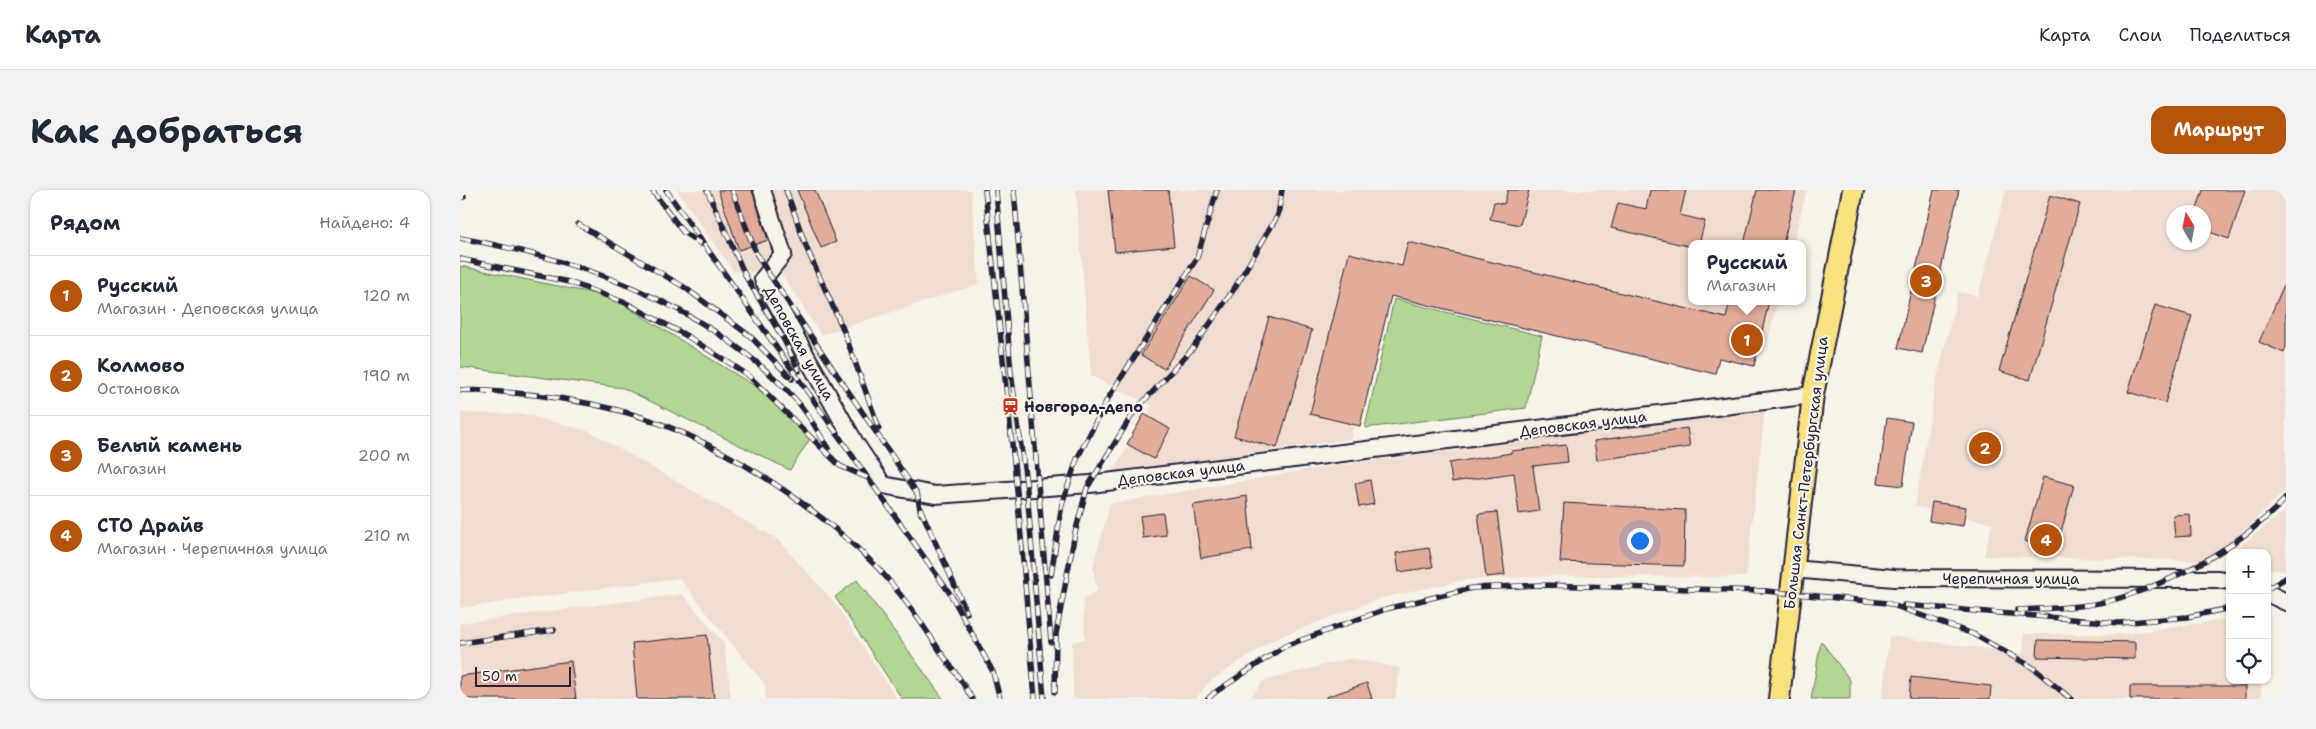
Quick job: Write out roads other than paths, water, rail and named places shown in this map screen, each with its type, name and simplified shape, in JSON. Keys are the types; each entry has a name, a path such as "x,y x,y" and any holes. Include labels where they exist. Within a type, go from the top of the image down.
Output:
{"main road":[{"name":"Большая Санкт-Петербургская улица","path":"1779,699 1813,395 1853,190"}],"street":[{"name":"Деповская улица","path":"762,190 782,254 763,279 855,443 883,485 916,493 935,495 1075,486 1813,395"},
{"name":"Черепичная улица","path":"1793,569 1894,578 2217,578 2226,580"},
{"path":"2269,594 2286,602"}],"railway":[{"path":"652,190 683,232 701,244"},
{"path":"666,190 868,478"},
{"path":"707,190 746,277 784,340 799,371"},
{"path":"732,190 756,253 917,493 921,514"},
{"path":"786,190 807,249 843,329 879,428"},
{"path":"985,190 1017,491 1035,699"},
{"path":"996,190 1011,372 1027,490 1044,699"},
{"path":"1014,190 1051,642"},
{"path":"1051,575 1062,504 1077,459 1107,400 1197,258 1217,190"},
{"path":"1055,692 1056,634 1075,533 1087,488 1134,412 1193,348 1234,289 1278,215 1282,190"},
{"path":"578,224 684,287 750,336 792,379"},
{"path":"460,238 506,247 598,274 642,292 684,313 725,338 762,367 801,405 828,448"},
{"path":"460,259 569,282 626,303 687,336 748,375 840,466 868,478 951,595 993,672 1000,699"},
{"path":"460,390 539,396 617,410 687,435 757,472 821,518 851,542 877,567 917,617 972,699"},
{"path":"2017,610 2071,607 2110,601 2167,580 2231,545 2269,515 2286,498"},
{"path":"920,508 967,613"},
{"path":"2271,587 2286,578"},
{"path":"1208,699 1214,693 1285,646 1386,609 1472,588 1541,585 1766,591 1887,603 1973,634 2032,667 2071,699"},
{"path":"1904,605 2119,623 2187,617 2226,609"},
{"path":"460,643 554,630"}],"place":[{"name":"Белый камень","path":"1926,281"},
{"name":"Русский","path":"1747,340"},
{"name":"Новгород-депо","path":"1010,407"},
{"name":"Колмово","path":"1985,448"},
{"name":"СТО Драйв","path":"2046,540"}]}
